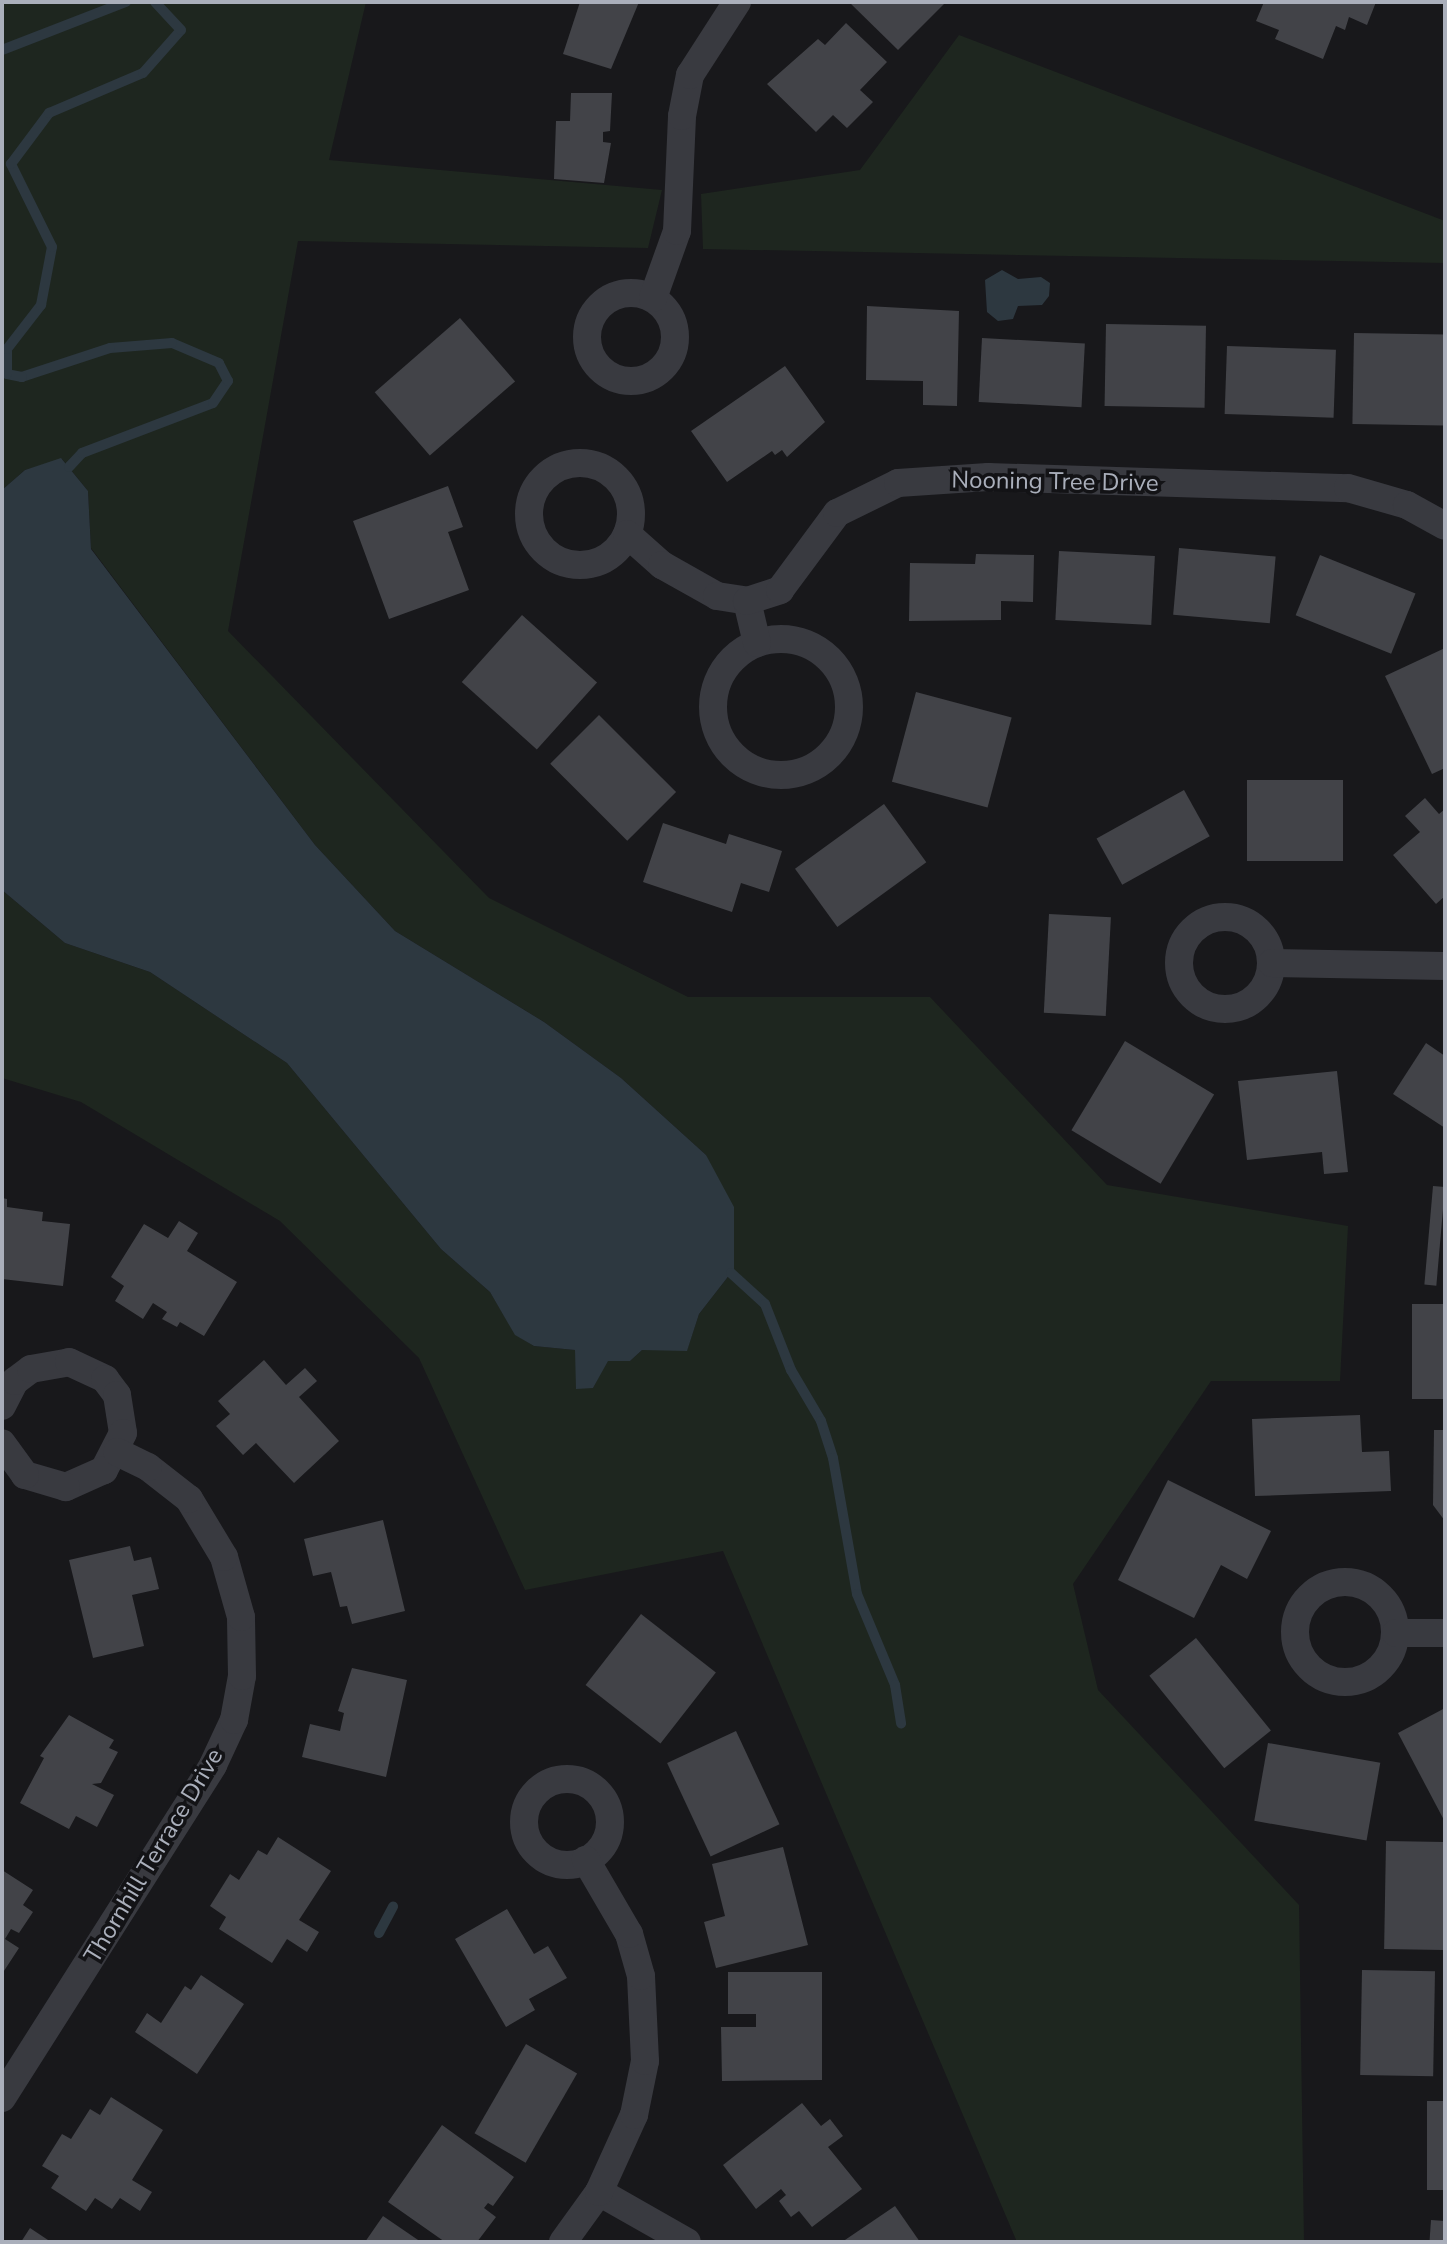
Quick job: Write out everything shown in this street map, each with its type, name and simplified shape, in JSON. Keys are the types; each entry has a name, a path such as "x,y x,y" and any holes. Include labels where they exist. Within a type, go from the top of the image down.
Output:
{"street":[{"path":"653,298 677,231 682,116 690,75 737,2"},
{"name":"Nooning Tree Drive","path":"747,601 780,590 837,513 898,483 988,477 1348,488 1407,505 1445,526"},
{"path":"627,534 662,565 717,596 747,601 757,643"},
{"path":"800,641 828,658 847,685 847,729 837,749 803,773 767,775 747,767 718,735 714,692 722,672 737,654 757,643 800,641"},
{"path":"1272,963 1445,966"},
{"path":"2,1406 15,1381 31,1369 69,1362 88,1368 117,1395 123,1433 117,1452 87,1482 66,1487 25,1475 2,1443"},
{"name":"Thornhill Terrace Drive","path":"2,2098 213,1765 234,1720 242,1676 241,1617 224,1557 189,1499 148,1467 117,1452"},
{"path":"1396,1633 1445,1633"},
{"path":"563,2242 599,2192 634,2115 645,2061 644,2014 629,1934 586,1860"},
{"path":"599,2192 687,2242"}],"shaded area":[{"path":"2,2 366,2 329,160 662,190 648,248 298,241 228,631 489,898 688,997 930,997 1107,1185 1348,1226 1340,1381 1211,1381 1073,1584 1098,1690 1299,1905 1304,2242 1017,2242 723,1551 525,1590 419,1358 280,1221 81,1102 2,1078 2,890 65,943 150,972 287,1063 441,1249 490,1292 516,1335 534,1346 575,1350 593,1388 607,1361 630,1361 642,1350 687,1350 699,1314 734,1269 706,1155 621,1078 544,1022 395,931 315,845 91,548 88,491 62,459 25,470 2,490"},
{"path":"959,35 1445,221 1445,263 703,249 701,194 860,170"},
{"path":"1002,270 1018,279 1041,277 1050,283 1049,296 1042,305 1018,306 1013,319 998,321 987,312 985,280"},
{"path":"61,458 88,491 91,549 315,845 395,931 544,1022 621,1078 706,1155 734,1207 734,1269 699,1314 687,1351 642,1350 630,1361 608,1361 593,1388 576,1389 575,1350 534,1346 515,1335 490,1292 441,1249 287,1063 150,972 65,943 2,890 2,490 25,470"}],"building":[{"path":"580,2 639,2 611,69 563,54"},
{"path":"849,2 946,2 898,50"},
{"path":"1264,2 1376,2 1367,25 1349,17 1345,30 1336,26 1323,59 1275,39 1279,30 1256,21"},
{"path":"846,23 887,62 860,90 873,102 847,128 833,115 816,132 767,84 818,39 825,45"},
{"path":"571,93 612,93 610,131 603,132 603,142 611,143 604,183 554,179 556,121 570,121"},
{"path":"867,306 959,311 957,406 923,405 923,381 866,380"},
{"path":"460,318 515,381 430,456 375,392"},
{"path":"1106,324 1206,326 1205,408 1105,406"},
{"path":"1354,333 1445,335 1443,426 1352,424"},
{"path":"982,338 1085,343 1082,407 979,402"},
{"path":"1227,346 1336,350 1334,418 1225,414"},
{"path":"785,366 825,422 787,457 782,450 775,455 772,451 727,482 691,431"},
{"path":"448,486 463,527 448,532 469,590 389,619 353,521"},
{"path":"1179,548 1276,556 1270,623 1173,615"},
{"path":"1059,551 1155,556 1151,625 1055,620"},
{"path":"976,554 1034,555 1033,602 1001,601 1001,620 909,621 910,563 975,564"},
{"path":"1320,555 1415,594 1391,654 1296,615"},
{"path":"522,615 597,683 537,749 462,682"},
{"path":"1445,648 1445,768 1432,774 1385,676"},
{"path":"916,692 1012,718 988,807 892,782"},
{"path":"599,715 676,792 627,841 550,764"},
{"path":"1247,780 1343,780 1343,861 1247,861"},
{"path":"1184,790 1210,836 1122,885 1097,838"},
{"path":"1425,798 1439,814 1445,809 1445,896 1436,904 1393,855 1420,832 1405,816"},
{"path":"884,804 926,862 837,927 795,869"},
{"path":"663,823 726,844 729,834 782,851 769,892 741,883 732,912 643,882"},
{"path":"1049,914 1111,917 1106,1016 1044,1013"},
{"path":"1125,1041 1214,1095 1161,1184 1071,1130"},
{"path":"1426,1043 1445,1056 1445,1128 1393,1094"},
{"path":"1337,1071 1348,1172 1324,1174 1322,1152 1247,1160 1238,1081"},
{"path":"1433,1186 1445,1187 1436,1286 1424,1285"},
{"path":"2,1198 7,1199 7,1207 43,1212 42,1221 70,1224 63,1286 2,1279"},
{"path":"179,1221 198,1233 187,1251 237,1282 204,1336 180,1322 177,1327 162,1319 167,1312 153,1303 143,1319 115,1301 124,1286 111,1277 144,1224 168,1238"},
{"path":"1412,1304 1445,1304 1445,1399 1412,1399"},
{"path":"264,1360 286,1385 305,1368 317,1381 299,1397 339,1441 294,1483 256,1443 243,1455 216,1426 230,1414 218,1401"},
{"path":"1360,1415 1362,1452 1389,1451 1391,1491 1255,1496 1252,1419"},
{"path":"1434,1430 1445,1430 1445,1521 1433,1505"},
{"path":"1168,1480 1271,1531 1247,1579 1221,1565 1194,1618 1118,1580"},
{"path":"383,1520 405,1611 352,1624 347,1606 340,1607 331,1572 313,1576 304,1539"},
{"path":"130,1546 134,1561 151,1557 159,1589 132,1595 144,1646 93,1658 69,1560"},
{"path":"641,1614 716,1672 660,1743 586,1685"},
{"path":"1196,1638 1271,1730 1224,1768 1149,1676"},
{"path":"352,1668 407,1680 386,1777 302,1757 310,1724 340,1731 344,1713 338,1711"},
{"path":"1445,1708 1445,1822 1398,1733"},
{"path":"69,1715 114,1740 109,1748 118,1752 101,1783 92,1784 114,1795 97,1827 76,1816 69,1829 20,1803 44,1758 40,1756"},
{"path":"736,1731 780,1824 711,1856 667,1763"},
{"path":"1268,1743 1380,1763 1367,1841 1254,1821"},
{"path":"278,1837 331,1871 299,1920 319,1932 307,1952 287,1939 272,1963 219,1929 226,1917 210,1906 230,1874 239,1880 258,1850 267,1855"},
{"path":"1386,1841 1445,1842 1443,1950 1384,1949"},
{"path":"783,1847 808,1945 716,1968 704,1922 725,1916 712,1864"},
{"path":"2,1870 33,1890 23,1905 33,1912 19,1933 11,1929 5,1939 19,1948 2,1974"},
{"path":"507,1909 534,1954 548,1946 567,1978 529,1999 535,2010 506,2027 455,1939"},
{"path":"1362,1970 1435,1971 1433,2076 1360,2075"},
{"path":"728,1972 822,1972 822,2080 722,2081 721,2027 756,2027 756,2014 728,2014"},
{"path":"201,1975 244,2004 197,2074 135,2032 147,2013 161,2023 185,1986 191,1990"},
{"path":"526,2044 577,2074 526,2163 474,2133"},
{"path":"111,2097 163,2130 132,2180 152,2192 140,2211 120,2198 112,2209 95,2198 86,2211 51,2188 59,2176 42,2166 62,2134 71,2139 90,2109 100,2115"},
{"path":"1427,2101 1445,2101 1445,2190 1427,2190"},
{"path":"802,2103 821,2126 830,2119 843,2136 828,2147 862,2189 812,2227 799,2211 791,2217 779,2201 786,2195 781,2189 756,2209 723,2165"},
{"path":"442,2125 514,2177 493,2206 488,2203 484,2208 496,2217 477,2242 445,2242 388,2202"},
{"path":"895,2206 920,2242 842,2242"},
{"path":"383,2216 421,2242 365,2242"},
{"path":"1431,2220 1445,2221 1443,2242 1429,2242"},
{"path":"30,2228 51,2242 21,2242"}],"waterway":[{"path":"2,50 126,2"},
{"path":"69,467 82,453 213,403 228,381 219,363 172,343 110,348 22,377 7,374 7,349 41,305 52,247 11,164 49,113 143,73 181,30 155,2"},
{"path":"731,1273 765,1304 791,1370 821,1421 833,1458 857,1594 895,1685 901,1724"},
{"path":"379,1933 393,1907"}]}
